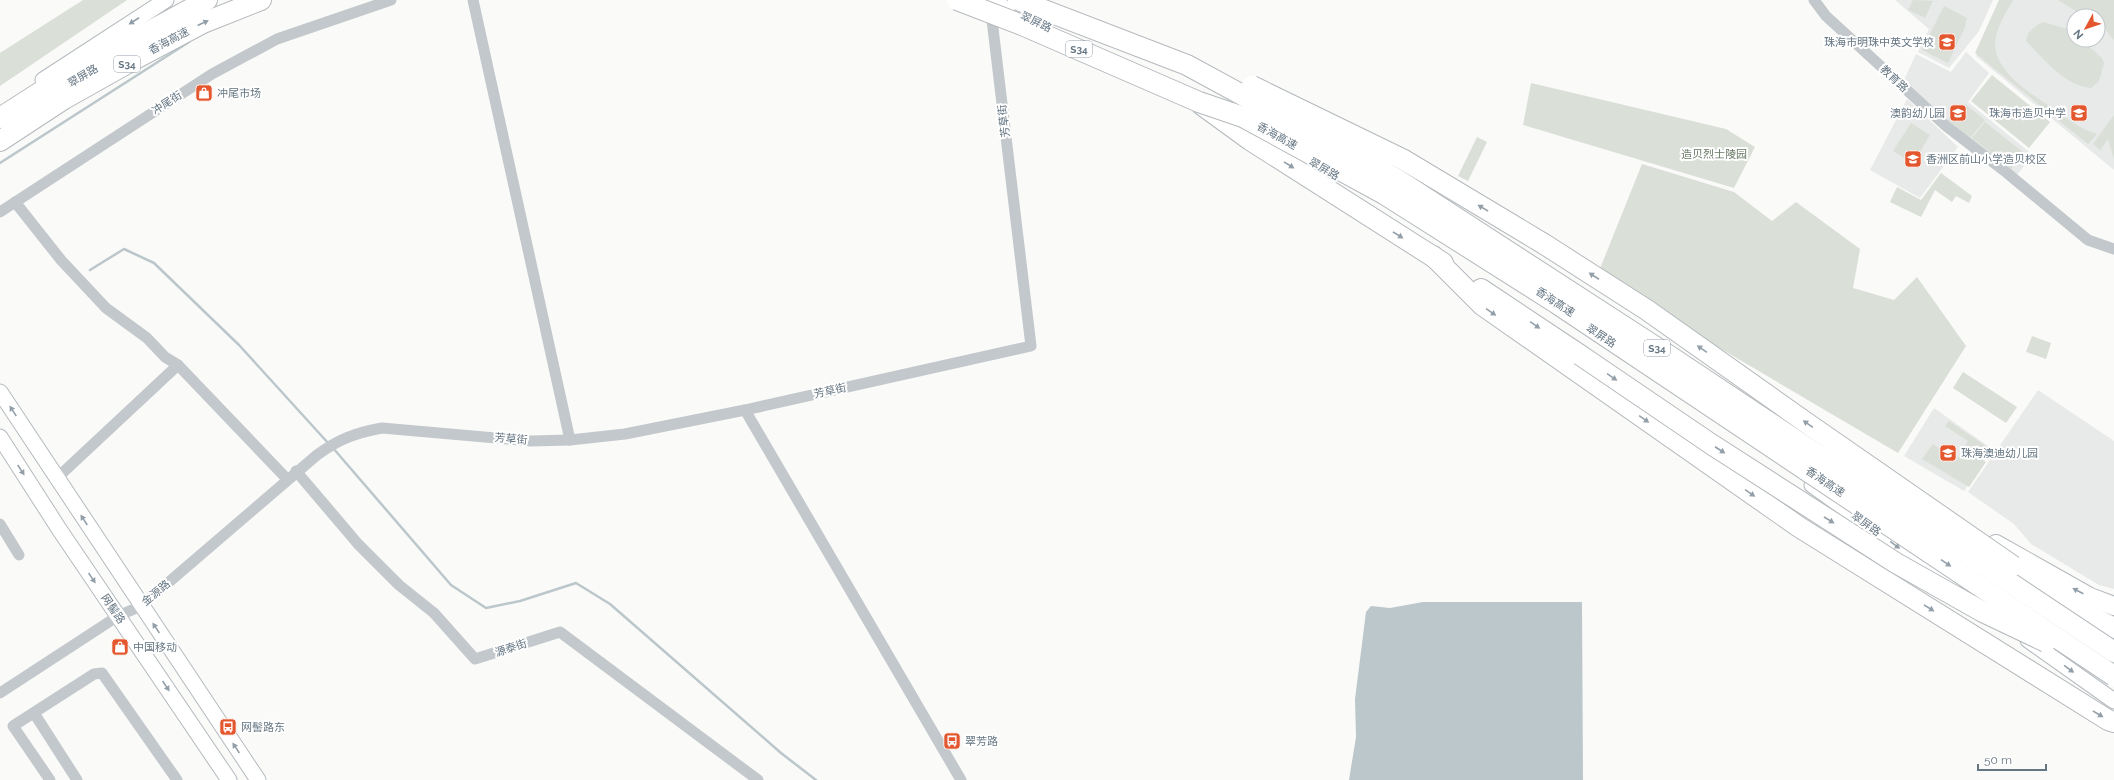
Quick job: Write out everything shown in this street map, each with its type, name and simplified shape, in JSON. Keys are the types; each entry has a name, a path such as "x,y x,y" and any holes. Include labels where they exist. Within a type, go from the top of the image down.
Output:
{"highway":[{"name":"香海高速","path":"0,118 56,82 207,0"},
{"name":"香海高速","path":"0,141 64,99 137,58 203,23 261,0"},
{"name":"香海高速","path":"957,0 1022,25 1199,102 1243,117 1420,216 1556,302 2114,676"},
{"name":"香海高速","path":"1018,0 1188,65 1395,178 1668,355 2114,652"},
{"path":"1188,65 1255,86 1404,160 1544,244 1647,310 2012,566 2082,612 2114,628"},
{"path":"1199,102 1250,140 1433,256 1717,448 1896,563 1983,612 2075,656 2114,668"},
{"path":"1433,256 1482,305 1799,527 2063,693 2108,720 2114,722"},
{"path":"1912,490 2000,547 2050,576 2090,597 2114,606"}],"main road":[{"name":"翠屏路","path":"0,107 166,0"},
{"name":"翠屏路","path":"0,128 207,0"},
{"name":"翠屏路","path":"1034,1 1178,66 1268,111 1453,215 1585,297 2114,643"},
{"name":"翠屏路","path":"991,2 1182,91 1440,236 1615,344 2114,701"},
{"path":"0,392 258,780"},
{"path":"1794,435 1912,490"},
{"name":"网髻路","path":"0,437 118,616 230,780"}],"street":[{"name":"冲尾街","path":"0,212 212,74 277,40 391,0"},
{"path":"473,0 570,440"},
{"name":"教育路","path":"1814,0 1826,16 1946,126 2008,174 2088,240 2114,249"},
{"name":"芳草街","path":"296,471 335,442 358,432 382,428 531,441 570,440 625,434 745,410 1031,346 991,2"},
{"path":"15,202 61,260 106,308 147,338 165,357 178,365 287,479"},
{"path":"57,478 178,365"},
{"path":"745,410 961,780"},
{"name":"金源路","path":"0,693 118,616 141,606 296,471"},
{"name":"源泰街","path":"296,471 358,544 399,585 434,613 475,660 560,632 758,780"},
{"path":"0,524 20,555"},
{"path":"50,780 13,726 94,674 102,673 177,780"},
{"path":"34,713 77,780"}],"shaded area":[{"name":"珠海市明珠中英文学校","path":"1895,0 1993,0 1979,31 1949,68 1918,52 1929,29"},
{"name":"珠海市造贝中学","path":"2001,0 2114,0 2114,170 1976,56"},
{"name":"澳韵幼儿园","path":"1966,52 1989,73 1968,102 2033,155 2016,176 1948,123 1903,82 1916,54 1951,72"},
{"name":"香洲区前山小学造贝校区","path":"1907,99 1958,147 1920,198 1870,170"},
{"path":"2038,390 2114,441 2114,589 2099,585 2031,544 2014,524 1968,492"},
{"name":"珠海澳迪幼儿园","path":"1934,408 1992,449 1964,491 1904,456"},
{"path":"1423,602 1582,602 1583,780 1349,780 1356,737 1355,699 1366,612 1371,606 1390,608"}],"green space":[{"path":"83,0 127,0 0,86 0,53"},
{"path":"1913,0 1933,1 1925,18 1908,10"},
{"path":"1999,0 2013,0 2001,22 1996,36 1995,48 1998,58 2004,68 2030,93 2078,126 2097,134 2088,144 1975,53"},
{"path":"2058,0 2114,0 2114,40 2106,30 2106,8 2071,8"},
{"path":"1944,6 1967,18 1965,27 1948,63 1922,50"},
{"path":"2043,22 2066,29 2066,48 2091,48 2102,58 2104,63 2099,81 2091,88 2081,86 2063,77 2026,41 2030,31"},
{"path":"1992,75 2050,122 2029,148 1971,101"},
{"name":"造贝烈士陵园","path":"1531,83 1726,129 1755,147 1734,188 1523,125"},
{"path":"1965,104 1985,120 1970,138 1948,120"},
{"path":"2114,115 2114,159 2108,139 2100,150 2093,144"},
{"path":"1985,122 2024,153 2011,169 1972,138"},
{"path":"1911,123 1930,135 1913,163 1893,151"},
{"path":"1477,137 1487,142 1468,181 1458,176"},
{"path":"1642,164 1734,192 1772,221 1796,202 1860,249 1853,288 1894,300 1917,277 1966,346 1898,453 1597,276"},
{"path":"1941,173 1972,196 1969,203 1956,196 1952,202 1935,190 1921,217 1890,202 1897,187 1921,200"},
{"path":"2032,336 2051,343 2046,359 2026,352"},
{"path":"1963,372 2017,407 2006,423 1953,388"},
{"path":"1949,421 1990,449 1983,459 1965,446 1968,441 1945,426"},
{"path":"1933,444 1956,461 1964,448 1986,462 1969,487 1922,459"}],"waterway":[{"path":"0,163 189,42"},
{"path":"90,270 124,249 154,263 239,345 329,444"},
{"path":"333,448 451,585 486,608 520,601 576,583 610,604 781,753 816,780"}],"place":[{"name":"珠海市明珠中英文学校","path":"1947,42"},
{"name":"冲尾市场","path":"204,93"},
{"name":"澳韵幼儿园","path":"1958,113"},
{"name":"珠海市造贝中学","path":"2079,113"},
{"name":"香洲区前山小学造贝校区","path":"1913,159"},
{"name":"珠海澳迪幼儿园","path":"1948,453"},
{"name":"中国移动","path":"120,647"},
{"name":"网髻路东","path":"228,727"},
{"name":"翠芳路","path":"952,741"}]}
